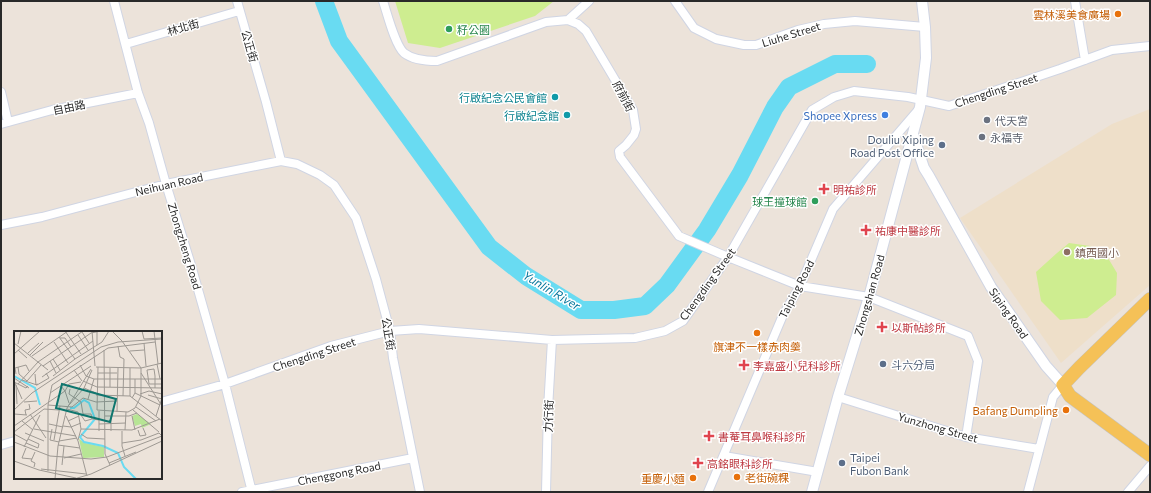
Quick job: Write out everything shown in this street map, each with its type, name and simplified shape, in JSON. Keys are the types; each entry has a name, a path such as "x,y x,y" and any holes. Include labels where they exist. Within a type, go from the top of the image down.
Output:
{"main road":[{"path":"1063,385 1150,299"},
{"name":"Siping Road","path":"1063,385 1070,396 1150,455"}],"street":[{"name":"Zhongzheng Road","path":"114,1 138,93 152,134 225,384 252,491"},
{"name":"公正街","path":"237,1 281,161"},
{"path":"383,1 394,36 404,52 416,59 437,61 546,22 568,20 589,1"},
{"name":"Liuhe Street","path":"675,1 694,28 716,39 744,45 756,44 798,30 824,24 855,20 925,28"},
{"name":"Zhongshan Road","path":"812,492 838,397 869,297 921,104 926,58 922,1"},
{"path":"1075,1 1086,60"},
{"name":"林北街","path":"126,44 239,11"},
{"name":"府前街","path":"568,20 578,24 586,31 633,110 636,129 634,135 619,151 620,157 679,236 728,257"},
{"name":"Chengding Street","path":"162,402 225,384 331,346 390,331 419,329 552,340 635,338 665,330 683,321 728,257 812,110 834,97 854,91 908,97 921,104 949,106 1112,50 1150,46"},
{"path":"1,92 5,123"},
{"name":"自由路","path":"5,123 52,110 138,93"},
{"name":"Taiping Road","path":"708,492 783,315 800,286 833,209 921,104"},
{"name":"Siping Road","path":"913,135 924,168 930,176 991,287 1046,366 1063,385"},
{"name":"Neihuan Road","path":"1,225 42,217 166,184 281,161 297,164 320,175 334,185"},
{"name":"公正街","path":"334,185 356,218 376,279 390,331 393,358 420,492"},
{"path":"728,257 800,286 869,297 968,336 978,361 966,437"},
{"name":"力行街","path":"546,492 548,409 552,340"},
{"path":"1028,492 1053,397 1063,385"},
{"name":"Yunzhong Street","path":"838,397 966,437 1039,450"},
{"path":"1,445 14,441"},
{"path":"724,456 818,472"},
{"name":"Chenggong Road","path":"242,492 412,458"},
{"path":"1128,492 1150,466"}],"shaded area":[{"name":"鎮西國小","path":"1150,109 1150,285 1061,363 960,218 1112,124"}],"green space":[{"name":"籽公園","path":"395,1 554,1 535,16 440,48 408,43"},
{"path":"1069,243 1090,246 1108,258 1117,273 1116,295 1087,318 1060,320 1041,301 1036,272"}],"waterway":[{"name":"Yunlin River","path":"324,1 339,41 489,247 526,276 581,310 614,310 645,306 667,285 707,230 740,175 775,107 789,87 835,64 867,64"}],"place":[{"name":"雲林溪美食廣場","path":"1118,14"},
{"name":"籽公園","path":"449,29"},
{"name":"行啟紀念公民會館","path":"555,97"},
{"name":"行啟紀念館","path":"567,115"},
{"name":"Shopee Xpress","path":"885,115"},
{"name":"代天宮","path":"987,120"},
{"name":"永福寺","path":"982,137"},
{"name":"Douliu Xiping Road Post Office","path":"942,145"},
{"name":"明祐診所","path":"824,189"},
{"name":"球王撞球館","path":"815,201"},
{"name":"祐康中醫診所","path":"866,230"},
{"name":"鎮西國小","path":"1067,252"},
{"name":"以斯帖診所","path":"882,327"},
{"name":"旗津不一樣赤肉羹","path":"757,333"},
{"name":"斗六分局","path":"883,364"},
{"name":"李嘉盛小兒科診所","path":"744,365"},
{"name":"Bafang Dumpling","path":"1066,410"},
{"name":"書菴耳鼻喉科診所","path":"709,436"},
{"name":"高銘眼科診所","path":"698,463"},
{"name":"Taipei Fubon Bank","path":"842,463"},
{"name":"老街碗粿","path":"737,477"},
{"name":"重慶小麵","path":"693,478"}]}
